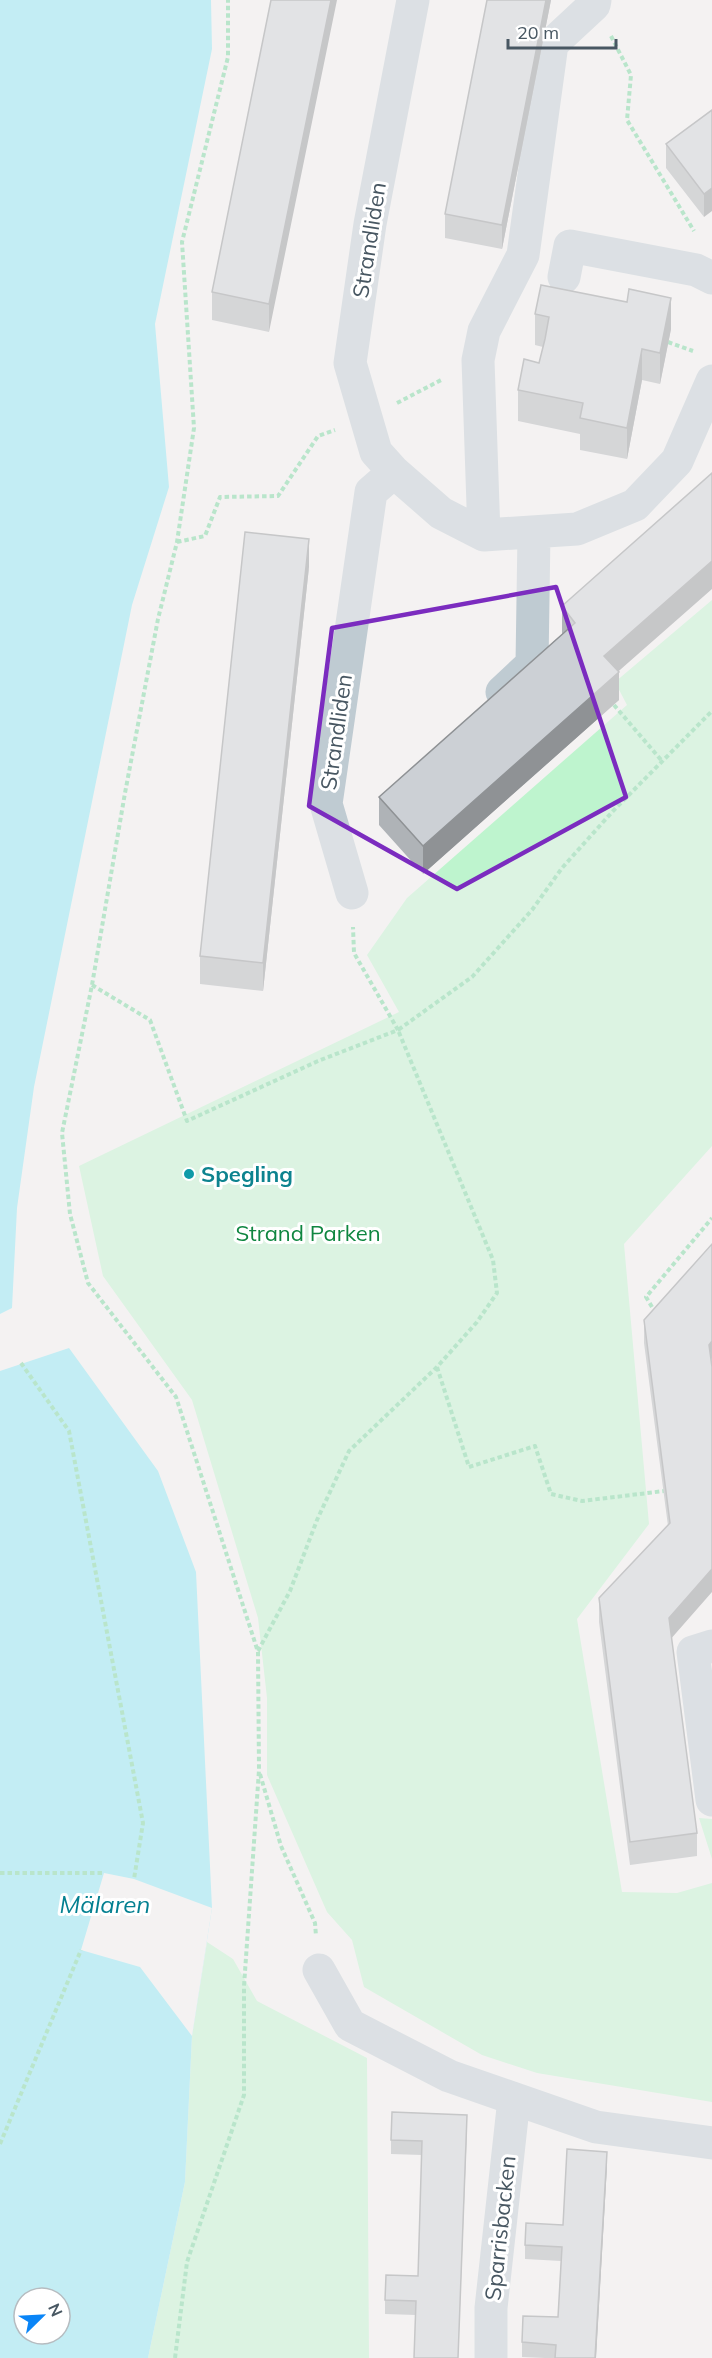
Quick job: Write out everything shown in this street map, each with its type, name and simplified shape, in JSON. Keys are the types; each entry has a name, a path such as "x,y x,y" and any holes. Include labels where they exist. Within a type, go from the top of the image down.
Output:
{"street":[{"name":"Strandliden","path":"413,0 370,224 350,363 376,452 394,472 441,513 484,535 577,530 635,505 677,461 707,368"},
{"path":"484,535 478,360 484,331 523,255 552,44 595,3"},
{"path":"564,277 570,246 696,270 712,278"},
{"name":"Strandliden","path":"352,893 326,804 371,492 394,472"},
{"path":"483,711 532,664 534,533"},
{"path":"712,1646 693,1652 712,1800"},
{"path":"319,1970 350,2025 449,2076 596,2127 712,2143"},
{"name":"Sparrisbacken","path":"491,2358 490,2308 514,2099"}],"path":[{"path":"175,2358 187,2262 244,2094 244,1986 260,1770 258,1652 176,1397 88,1282 70,1214 63,1132 92,985 125,793 159,619 177,542 194,428 182,242 228,57 228,0"},
{"path":"595,3 632,75 627,120 691,230 702,234"},
{"path":"668,342 707,368"},
{"path":"366,419 478,360"},
{"path":"177,542 205,536 220,497 278,496 318,436"},
{"path":"614,705 662,761"},
{"path":"92,985 150,1020 187,1121 318,1061 398,1030 472,977 532,910 562,868 712,711"},
{"path":"258,1652 290,1591 317,1520 349,1451 437,1367 477,1322 497,1293 493,1260 398,1030 354,953 352,893"},
{"path":"652,1307 646,1297 712,1218"},
{"path":"21,1362 69,1431 143,1822 134,1879"},
{"path":"437,1367 469,1467 535,1446 551,1494 582,1501 664,1491"},
{"path":"260,1770 281,1846 315,1923 319,1970"},
{"path":"0,1873 104,1873"},
{"path":"0,2144 81,1950"}],"highlighted area":[{"path":"556,587 626,797 457,889 309,806 332,628"}],"green space":[{"name":"Strand Parken","path":"712,600 712,1146 624,1244 649,1524 577,1619 622,1892 677,1893 712,1883 712,2102 537,2073 482,2055 364,1987 352,1940 327,1912 267,1775 267,1698 258,1618 192,1400 103,1276 79,1166 399,1012 367,955 407,898 627,705 615,682"},
{"path":"699,1818 712,1819 712,1859"},
{"path":"207,1942 233,1959 257,2001 367,2058 369,2358 148,2358 185,2182 192,2036"}],"water":[{"path":"0,0 211,0 212,49 155,324 169,487 132,605 34,1087 17,1208 12,1308 0,1314"},
{"name":"Mälaren","path":"69,1348 158,1471 196,1572 212,1908 192,2036 185,2182 148,2358 0,2358 0,1371"}],"pier":[{"path":"104,1873 134,1879 212,1908 192,2036 140,1967 81,1950"}],"building":[{"path":"271,0 331,0 269,304 212,292"},
{"path":"487,0 546,0 502,225 445,214"},
{"path":"712,110 712,188 704,194 666,144"},
{"path":"541,285 627,302 629,289 671,298 660,353 642,349 627,428 580,418 583,403 518,390 524,359 539,363 545,339 549,317 535,314"},
{"path":"712,473 712,561 604,656 619,672 423,846 379,797 575,623 562,606"},
{"path":"245,532 309,539 263,963 200,956"},
{"path":"712,1244 712,1341 709,1345 712,1367 712,1569 669,1618 697,1833 630,1842 599,1598 670,1523 644,1320"},
{"path":"392,2112 467,2115 458,2358 414,2358 416,2301 385,2300 386,2275 418,2276 422,2141 391,2140"},
{"path":"567,2149 607,2152 595,2358 555,2358 556,2345 522,2342 523,2316 558,2317 562,2247 525,2245 526,2223 563,2225"}],"place":[{"name":"Spegling","path":"189,1174"}]}
